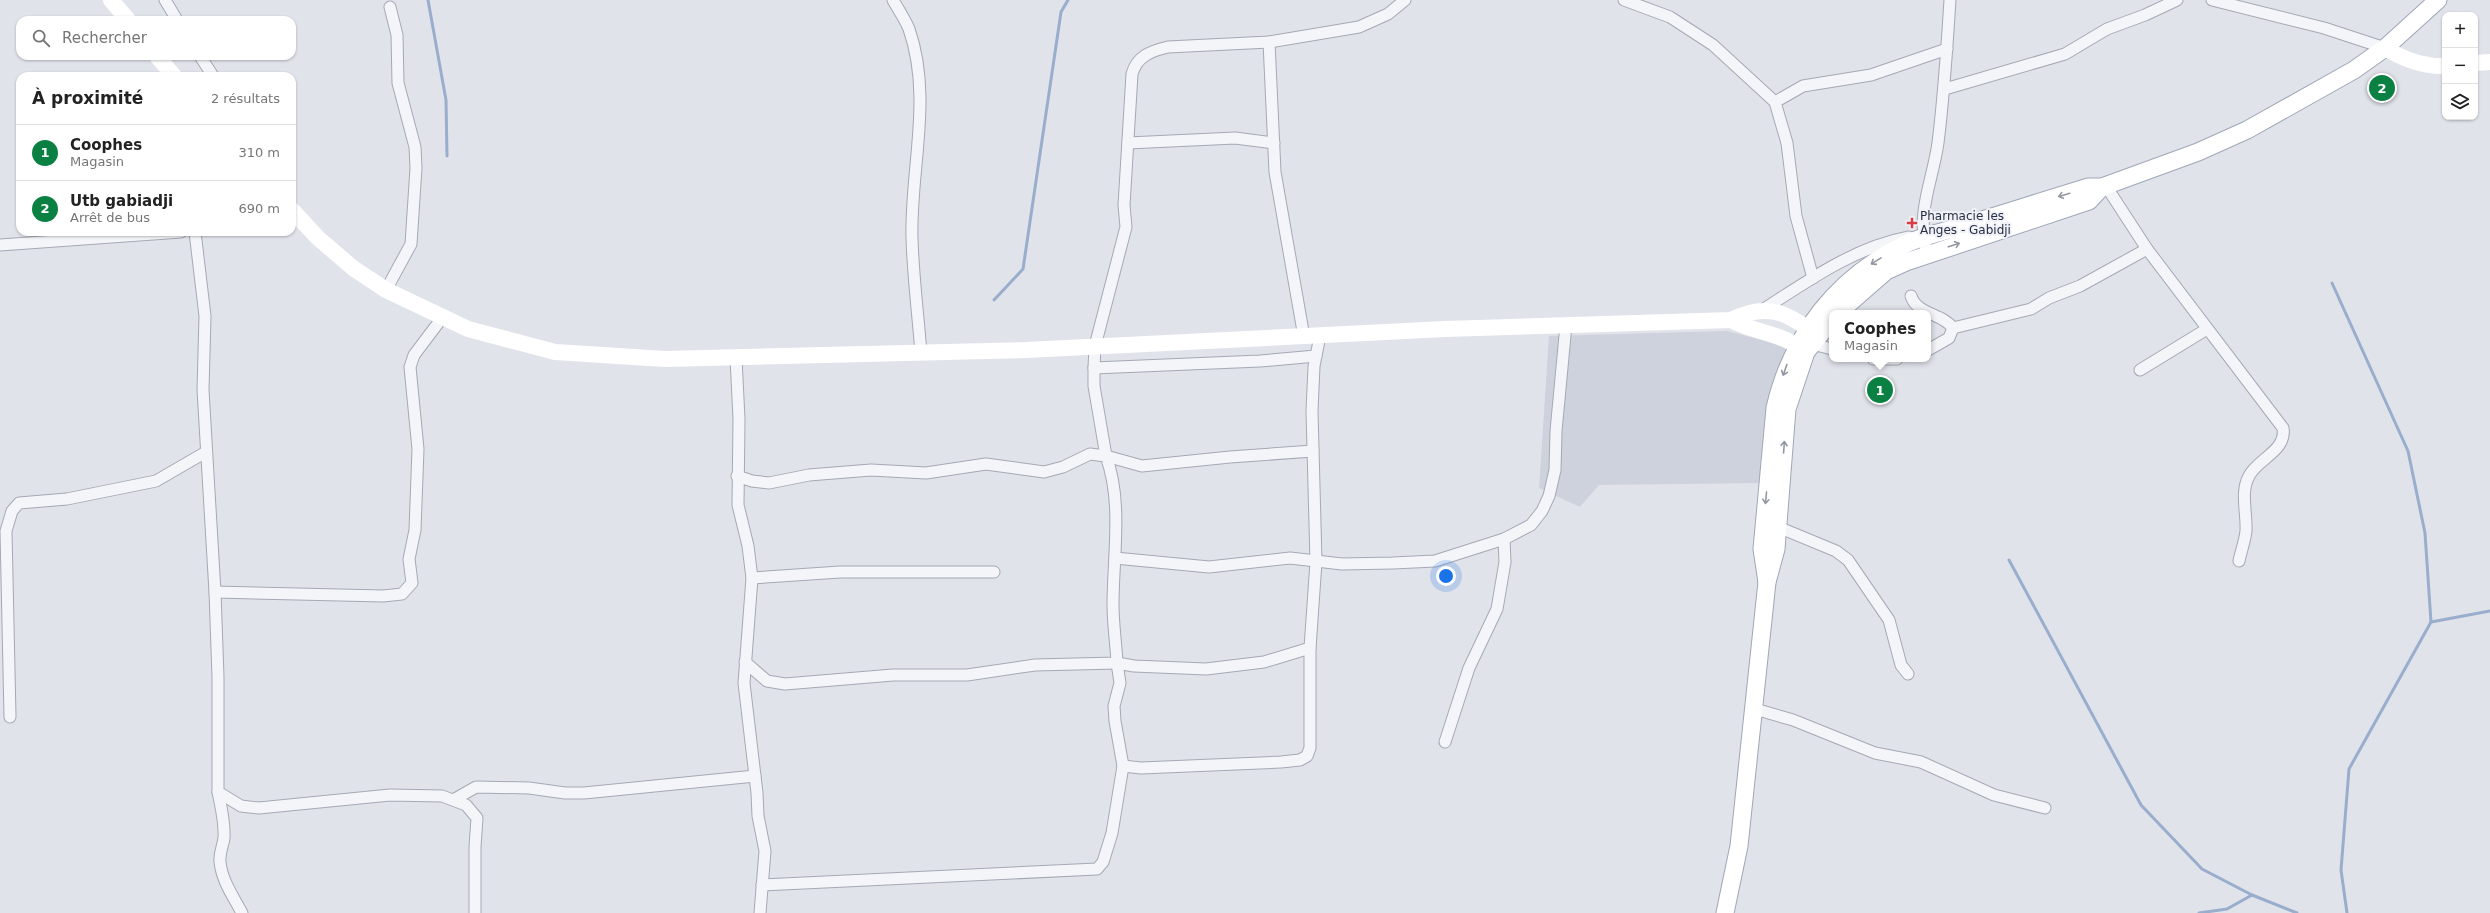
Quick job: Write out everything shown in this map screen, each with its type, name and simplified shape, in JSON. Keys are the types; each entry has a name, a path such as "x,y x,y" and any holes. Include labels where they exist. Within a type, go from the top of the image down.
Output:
{"main road":[{"path":"1726,913 1739,846 1755,709 1767,582 1776,550 1787,409 1808,341 1823,307 1859,273 1906,244 1924,242 2088,187 2104,187 2198,152 2247,130 2354,70 2385,48 2438,0"},
{"path":"1841,310 1886,271 1924,242"},
{"path":"1767,582 1762,549 1774,408 1788,362 1808,341 1829,323"}],"street":[{"path":"111,0 125,16"},
{"path":"165,0 175,16"},
{"path":"893,0 912,39 919,82 919,138 912,236 921,353"},
{"path":"762,884 1097,869 1104,862 1112,833 1123,766 1115,721 1114,706 1120,683 1117,663 1113,605 1116,536 1111,471 1106,456 1094,386 1094,368 1095,346 1126,227 1124,205 1132,74 1134,67 1145,55 1168,47 1269,42 1359,27 1388,14 1405,0"},
{"path":"1624,0 1670,17 1713,45 1775,102 1787,143 1796,216 1813,278"},
{"path":"1764,309 1813,278 1873,246 1924,242 1924,205 1936,152 1945,89 1950,0"},
{"path":"1945,89 2065,54 2107,29 2145,15 2177,0"},
{"path":"2212,0 2324,28 2385,48 2402,58 2420,64 2442,66"},
{"path":"386,290 411,244 416,168 415,147 398,83 397,36 390,7"},
{"path":"1269,42 1275,172 1304,337"},
{"path":"1775,102 1803,86 1870,75 1885,71 1907,60 1948,49"},
{"path":"160,60 171,72"},
{"path":"203,60 210,72"},
{"path":"2478,63 2490,62"},
{"path":"1128,143 1236,138 1274,143"},
{"path":"2104,187 2147,249 2276,417 2284,433 2277,447 2252,470 2248,478 2245,487 2246,532 2239,561"},
{"path":"296,214 318,238 335,253 353,268 386,290 442,318 468,329 555,352 665,359 921,353 1566,325 1731,320 1749,311 1764,309 1778,312 1808,341"},
{"path":"0,245 125,236"},
{"path":"195,236 205,316 203,390 215,592 218,678 218,792 223,817 224,838 220,852 220,862 226,886 242,913"},
{"path":"1953,328 2031,309 2049,298 2080,286 2147,249"},
{"path":"1911,296 1913,303 1925,310"},
{"path":"1931,313 1944,319 1953,328"},
{"path":"215,592 383,596 402,594 410,587 412,577 409,559 415,530 418,449 410,367 414,355 442,318"},
{"path":"1731,320 1747,328 1808,341 1829,349"},
{"path":"1115,558 1209,567 1290,558 1342,564 1435,561 1504,539 1531,525 1542,511 1549,496 1554,470 1556,431 1566,325"},
{"path":"1931,348 1949,338 1953,328"},
{"path":"2140,370 2207,329"},
{"path":"1123,766 1141,768 1281,762 1300,760 1307,756 1310,748 1310,648 1316,562 1312,411 1316,356 1320,336"},
{"path":"1094,368 1260,361 1316,356"},
{"path":"736,358 739,419 737,476 738,505 748,546 752,578 744,683 755,776 758,816 765,851 760,913"},
{"path":"737,476 752,481 769,483 810,475 871,470 926,473 986,464 1001,464 1044,472 1063,467 1090,454 1106,456 1142,466 1230,457 1313,451"},
{"path":"10,717 9,636 5,567 6,531 13,507 19,503 59,500 156,481 206,452"},
{"path":"1778,527 1836,551 1848,560 1889,620 1901,665 1908,674"},
{"path":"1445,742 1469,668 1497,609 1505,562 1504,539"},
{"path":"752,578 840,572 994,572"},
{"path":"745,662 767,681 785,684 892,675 967,675 1035,665 1117,663 1134,666 1213,668 1264,662 1310,648"},
{"path":"1755,709 1800,723 1875,753 1921,762 1946,774 1963,779 1994,795 2045,808"},
{"path":"455,799 476,787 529,788 565,793 584,793 755,776"},
{"path":"218,792 241,806 259,808 390,795 442,796 455,799 466,805 477,818 475,846 475,913"}],"shaded area":[{"path":"1727,331 1786,346 1778,376 1761,483 1599,485 1580,507 1539,488 1549,336"}],"waterway":[{"path":"428,0 446,100 447,156"},
{"path":"994,300 1023,269 1061,12 1068,0"},
{"path":"2332,283 2408,451 2425,533 2431,622 2349,769 2341,870 2347,913"},
{"path":"2009,560 2141,805 2202,869 2252,895 2297,913"},
{"path":"2431,622 2490,611"},
{"path":"2199,913 2227,909 2252,895"}],"place":[{"name":"Utb gabiadji","path":"2382,88"},
{"name":"Pharmacie les Anges - Gabidji","path":"1912,223"},
{"name":"Coophes","path":"1880,390"}]}
